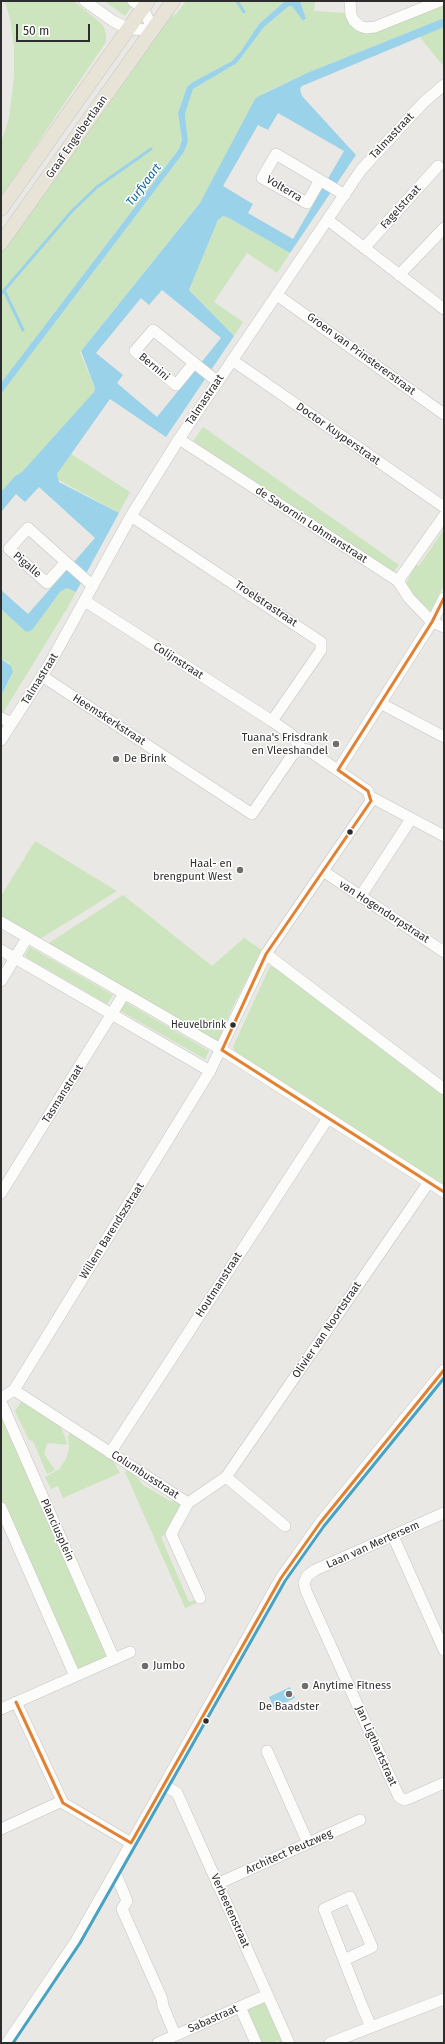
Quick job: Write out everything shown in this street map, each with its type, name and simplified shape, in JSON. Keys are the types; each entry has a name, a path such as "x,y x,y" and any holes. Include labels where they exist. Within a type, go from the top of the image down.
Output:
{"main road":[{"name":"Graaf Engelbertlaan","path":"1,243 173,1"},
{"name":"Graaf Engelbertlaan","path":"1,209 129,29 141,3"}],"street":[{"path":"85,1 113,21 129,29 153,30"},
{"path":"350,1 351,15 354,21 360,26 366,28 375,27 440,1"},
{"name":"Graaf Engelbertlaan","path":"141,3 153,30"},
{"name":"Talmastraat","path":"1,740 42,676 132,516 179,439 232,360 372,157 430,95 444,85"},
{"name":"Volterra","path":"327,184 307,203 262,178 276,154 327,184 345,195"},
{"name":"Fagelstraat","path":"364,248 438,166"},
{"path":"328,220 444,309"},
{"path":"399,275 444,228"},
{"name":"Groen van Prinstererstraat","path":"277,295 444,414"},
{"name":"Bernini","path":"196,364 176,385 135,351 153,330 209,374 218,382"},
{"name":"Doctor Kuyperstraat","path":"232,360 444,507"},
{"name":"de Savornin Lohmanstraat","path":"179,439 398,582 410,598 432,622"},
{"name":"Troelstrastraat","path":"132,516 321,642 321,650 272,721"},
{"path":"398,582 444,516"},
{"name":"Pigalle","path":"68,564 47,583 9,549 28,528 93,586"},
{"path":"338,770 432,622 444,598"},
{"name":"Colijnstraat","path":"85,601 272,721 292,736 301,749"},
{"path":"432,622 444,627"},
{"name":"Heemskerkstraat","path":"42,676 252,814 294,754 301,749"},
{"path":"380,703 444,736"},
{"path":"1,718 12,723"},
{"path":"1,950 210,1072 222,1050 266,954 370,804 371,797 368,791 308,750 301,749"},
{"path":"371,797 387,804 411,819 444,836"},
{"path":"360,896 411,819"},
{"name":"van Hogendorpstraat","path":"323,871 444,952"},
{"path":"1,922 222,1050 444,1192"},
{"path":"1,981 27,938"},
{"path":"266,954 444,1089"},
{"name":"Tasmanstraat","path":"1,1194 124,994"},
{"name":"Willem Barendszstraat","path":"14,1390 210,1072"},
{"name":"Houtmanstraat","path":"110,1453 328,1118"},
{"name":"Olivier van Noortstraat","path":"226,1477 428,1182"},
{"path":"7,2043 70,1950 281,1578 320,1523 444,1370"},
{"path":"1,1398 14,1390"},
{"name":"Columbusstraat","path":"14,1390 188,1504 171,1534 200,1598"},
{"name":"Planciusplein","path":"1,1402 114,1659"},
{"path":"188,1504 226,1477 285,1526"},
{"path":"1,1508 75,1676"},
{"name":"Laan van Mertersem","path":"305,1580 315,1570 444,1513"},
{"path":"393,1536 444,1650"},
{"name":"Jan Ligthartstraat","path":"305,1580 306,1591 399,1797 405,1800 444,1783"},
{"path":"1,1709 130,1652"},
{"path":"16,1702 62,1801 72,1810 131,1843"},
{"path":"267,1751 308,1843"},
{"name":"Verbeetenstraat","path":"164,1785 178,1794 289,2043"},
{"path":"1,1829 62,1801"},
{"name":"Architect Peutzweg","path":"217,1884 360,1820"},
{"path":"115,1872 127,1901 122,1909 162,1999 163,2006 175,2038"},
{"path":"344,1960 372,1947 350,1897 324,1909 344,1960 371,2027"},
{"name":"Sabastraat","path":"158,2043 175,2038 267,1995"},
{"path":"330,2043 444,1999"},
{"path":"240,2007 256,2043"}],"green space":[{"path":"5,1 74,1 103,25 106,34 106,42 1,197 1,143 9,118 14,77 14,46 10,19"},
{"path":"104,1 126,1 132,6 125,16"},
{"path":"186,1 285,1 259,24 241,51 232,61 193,82 186,89 178,113 182,140 179,149 1,383 1,252 168,18 176,14"},
{"path":"300,1 315,1 314,11 345,13 361,32 444,4 444,18 307,73 264,93 200,203 80,352 95,388 93,394 22,472 15,476 1,492 1,394 184,152 188,142 185,114 193,89 237,63 264,27 289,6 292,6 303,21 305,21 306,19"},
{"path":"444,27 444,67 419,36"},
{"path":"223,216 290,253 277,273 247,253 214,302 243,322 234,336 189,290 218,220"},
{"path":"203,427 399,565 393,573 193,441"},
{"path":"71,454 130,492 119,513 57,479 57,474"},
{"path":"444,529 444,585 431,611 413,596 406,584 415,564 419,566"},
{"path":"67,588 76,592 3,713 1,712 1,696 12,675 9,663 1,659 1,609 28,632 33,629 60,592"},
{"path":"35,841 117,891 40,939 1,916 1,896"},
{"path":"123,895 212,966 244,938 262,950 234,1004 217,1044 47,944"},
{"path":"30,947 113,995 107,1004 26,957 25,955"},
{"path":"271,966 275,966 444,1094 444,1186 234,1051 233,1047"},
{"path":"122,1000 209,1051 205,1059 117,1009"},
{"path":"23,1399 59,1423 65,1437 67,1445 47,1444 44,1454 55,1470 47,1474 33,1441 29,1440 15,1411"},
{"path":"1,1410 107,1654 106,1657 79,1669 74,1664 1,1499"},
{"path":"71,1431 112,1459 120,1473 63,1498 58,1486 51,1489 45,1477 59,1469 66,1459 69,1449 68,1437"},
{"path":"130,1469 143,1485 172,1502 174,1498 181,1502 181,1507 169,1525 168,1533 161,1537 189,1602 198,1599 199,1602 185,1608 125,1472"},
{"path":"266,2002 284,2043 279,2043 278,2040 272,2043 260,2043 246,2010"}],"water":[{"path":"285,1 300,1 306,19 303,21 292,6 289,6 264,27 237,63 193,89 185,114 188,142 184,152 1,394 1,383 179,149 182,140 178,113 187,87 193,82 232,61 241,51 259,24"},
{"path":"444,18 444,27 302,86 300,89 302,96 356,155 290,253 229,218 223,216 218,220 189,290 234,336 166,437 110,399 57,474 59,482 119,513 76,592 67,588 60,592 33,629 28,632 25,631 1,609 1,590 28,614 95,538 39,487 25,502 16,494 1,512 1,492 15,476 22,472 94,392 95,388 81,351 200,203 255,99 307,73","holes":["278,113 344,151 293,239 248,213 253,204 223,186 258,125 268,130","162,290 221,338 157,417 117,383 123,375 96,353 141,298 149,305"]},
{"path":"1,659 11,666 13,672 1,696"},
{"path":"290,1687 295,1698 274,1708 269,1697"}],"waterway":[{"path":"237,1 244,12"},
{"path":"1,294 72,211 97,187 151,149"},
{"path":"4,290 23,330"}],"transit line":[{"path":"338,770 432,622 444,598"},
{"path":"222,1050 266,954 371,801 368,791 338,770"},
{"path":"222,1050 444,1192"},
{"path":"131,1843 281,1578 320,1523 444,1370"},
{"path":"13,2043 80,1943 285,1581 324,1526 444,1378"},
{"path":"16,1702 63,1803 131,1843"}],"place":[{"name":"Tuana's Frisdrank en Vleeshandel","path":"336,744"},
{"name":"De Brink","path":"116,759"},
{"name":"Haal- en brengpunt West","path":"240,870"},
{"name":"Heuvelbrink","path":"233,1025"},
{"name":"Jumbo","path":"145,1666"},
{"name":"Anytime Fitness","path":"305,1686"},
{"name":"De Baadster","path":"289,1694"}],"water label":[{"name":"Turfvaart","path":"144,185"}]}
